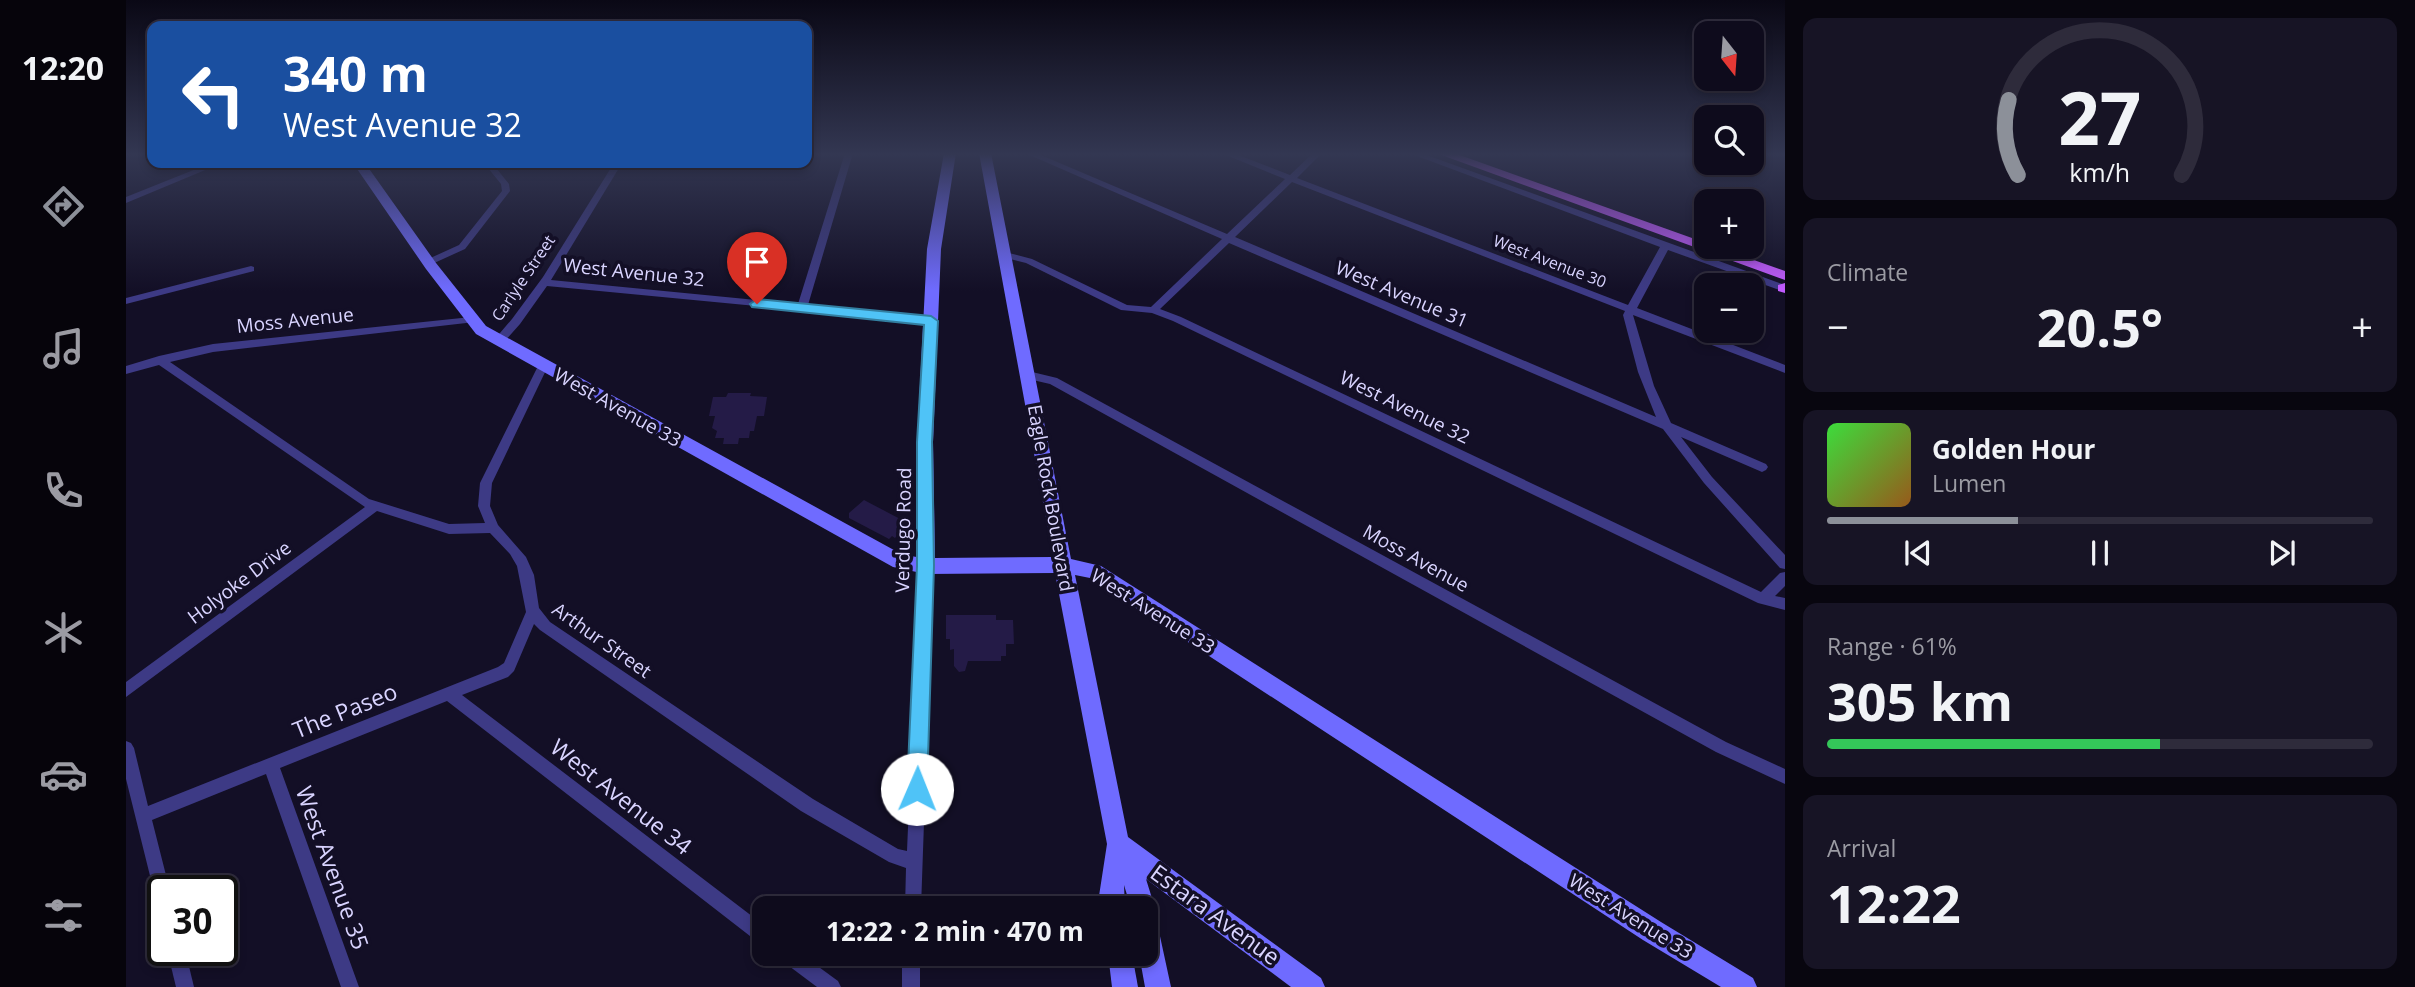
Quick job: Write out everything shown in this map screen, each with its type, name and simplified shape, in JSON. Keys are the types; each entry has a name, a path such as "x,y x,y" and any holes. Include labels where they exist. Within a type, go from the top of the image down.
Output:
{"main road":[{"path":"1562,199 1784,285"}],"street":[{"name":"West Avenue 33","path":"384,199 471,320 481,330 543,366 900,562 926,566 1063,565 1094,571 1651,931 1744,987"},
{"path":"429,262 462,247 500,199"},
{"name":"Carlyle Street","path":"499,340 511,328 543,282 595,199"},
{"path":"802,308 835,199"},
{"name":"Verdugo Road","path":"913,896 926,566 925,442 934,249 942,199"},
{"name":"Eagle Rock Boulevard","path":"994,199 1118,844 1141,896"},
{"name":"West Avenue 31","path":"1137,199 1762,467"},
{"path":"1153,310 1269,199"},
{"name":"West Avenue 30","path":"1345,199 1785,369"},
{"path":"1540,199 1784,285"},
{"path":"1666,245 1628,315 1643,373 1667,425 1712,482 1785,564"},
{"name":"West Avenue 32","path":"1005,255 1029,261 1125,308 1153,310 1177,318 1763,598 1785,604"},
{"path":"126,301 251,269"},
{"name":"West Avenue 32","path":"543,282 931,321"},
{"name":"Moss Avenue","path":"126,370 213,348 471,320"},
{"path":"159,360 365,502 449,529 493,528 484,506 486,483 543,366"},
{"name":"Moss Avenue","path":"1028,375 1052,381 1721,747 1785,777"},
{"name":"Holyoke Drive","path":"126,690 376,505"},
{"name":"Arthur Street","path":"493,528 514,548 526,569 532,614 545,626 807,805 895,856 915,862"},
{"path":"1763,598 1785,577"},
{"name":"The Paseo","path":"142,816 503,672 509,667 532,614"},
{"name":"West Avenue 34","path":"449,694 752,927"},
{"path":"126,748 132,800 142,816 157,875"},
{"name":"West Avenue 35","path":"271,765 350,987"},
{"name":"Eagle Rock Boulevard","path":"1111,896 1118,844"},
{"name":"Estara Avenue","path":"1118,844 1312,987"},
{"path":"180,966 185,987"},
{"path":"803,966 832,987"},
{"path":"911,966 911,987"},
{"path":"1122,966 1125,987"},
{"path":"1154,966 1158,987"}],"building":[{"path":"728,393 751,393 750,396 767,397 764,416 757,416 754,431 750,431 749,438 739,438 738,444 723,444 724,438 715,438 717,431 712,428 715,416 709,416 713,397 726,397"},
{"path":"864,500 904,521 901,525 904,527 895,538 892,536 889,539 849,518 849,513"},
{"path":"946,615 996,615 996,620 1013,620 1014,644 1006,644 1006,656 1001,656 1001,661 968,661 965,671 959,672 954,666 954,649 950,650 950,639 946,639"}],"route":[{"path":"757,304 931,321 925,442 926,566 917,789"}]}
